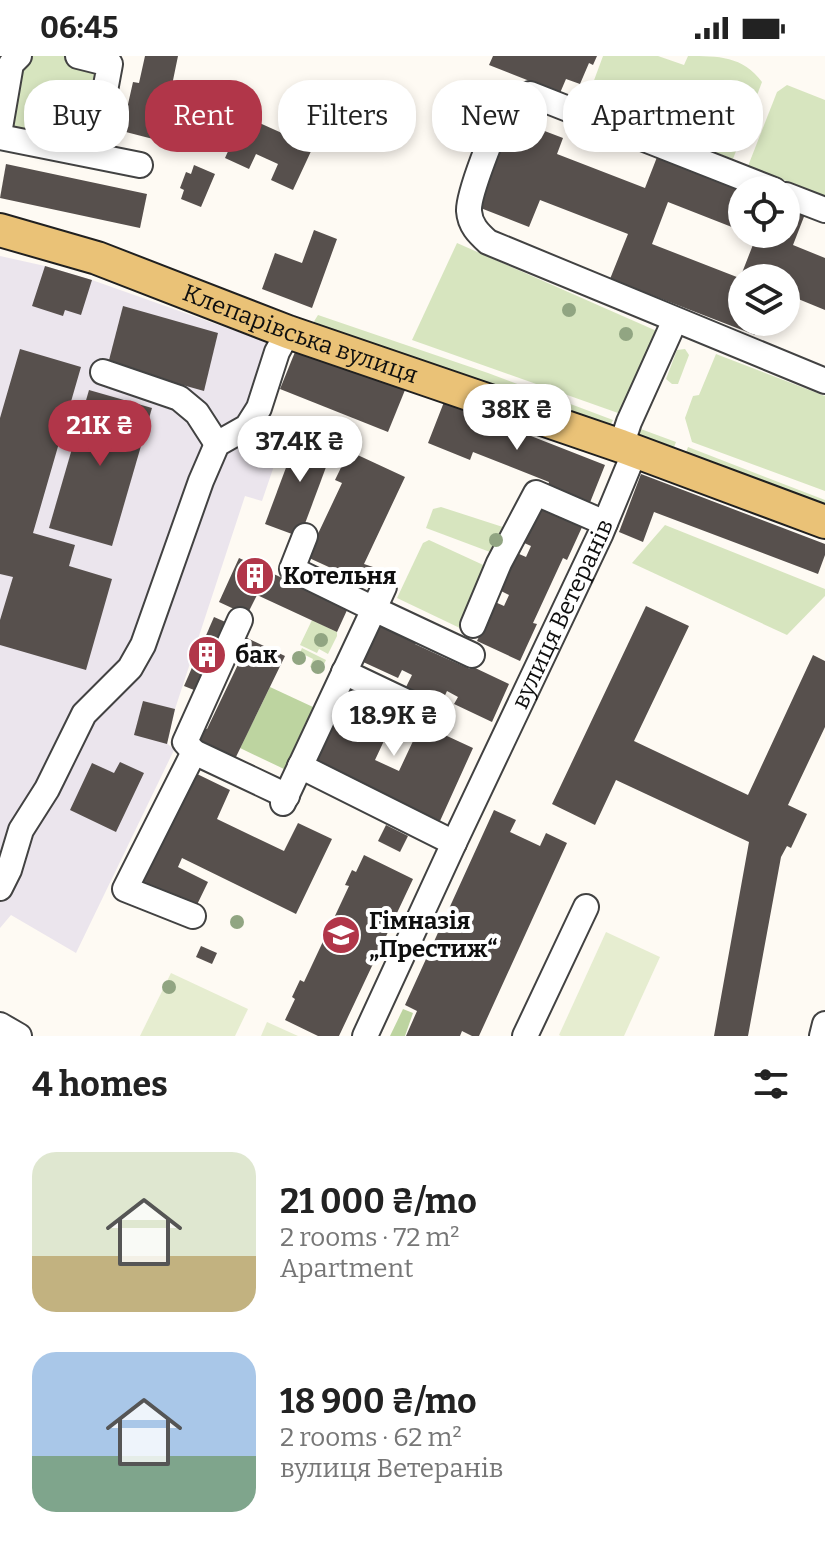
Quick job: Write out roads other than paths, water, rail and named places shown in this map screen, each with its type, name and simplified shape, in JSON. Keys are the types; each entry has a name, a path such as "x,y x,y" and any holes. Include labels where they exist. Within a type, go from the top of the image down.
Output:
{"main road":[{"name":"Клепарівська вулиця","path":"0,230 97,258 288,332 628,449 825,522"}],"street":[{"path":"0,128 11,64 19,56"},
{"path":"78,56 110,64 107,80"},
{"path":"738,176 530,94 517,99 506,109 499,122 470,196 469,213 474,229 488,242 825,381"},
{"path":"0,137 140,165"},
{"path":"800,200 825,210"},
{"name":"вулиця Ветеранів","path":"365,1036 605,523 628,449 629,422 675,320"},
{"path":"0,888 9,870 10,826 47,789 84,714 130,668 143,645 217,444 247,427 259,408 277,352 288,332"},
{"path":"103,372 179,398 197,413 217,444"},
{"path":"473,625 499,563 536,493 605,523"},
{"path":"305,536 292,569 379,598 472,655"},
{"path":"240,620 185,742 194,752 285,800 379,598"},
{"path":"344,672 428,712"},
{"path":"193,916 125,889 194,752"},
{"path":"300,766 454,843"},
{"path":"525,1036 586,907"},
{"path":"822,1036 825,1024"}],"place":[{"name":"Котельня","path":"255,576"},
{"name":"бак","path":"207,655"},
{"name":"Гімназія „Престиж“","path":"341,935"}]}
